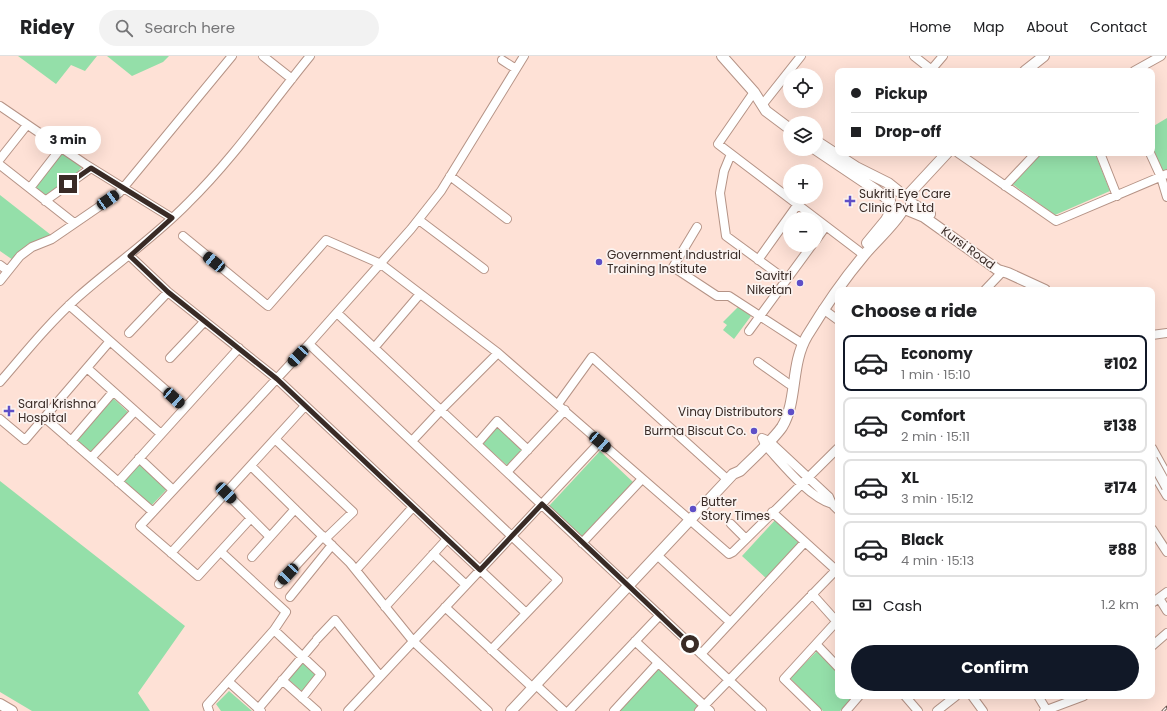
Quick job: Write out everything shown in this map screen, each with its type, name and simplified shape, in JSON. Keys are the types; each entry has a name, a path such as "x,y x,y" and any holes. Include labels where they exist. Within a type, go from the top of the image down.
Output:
{"main road":[{"path":"722,56 754,92 764,105 766,111 783,124"},
{"path":"1021,68 1034,56"},
{"path":"1029,68 1044,56"},
{"path":"764,105 770,106 783,116"},
{"name":"Kursi Road","path":"823,146 835,153"},
{"name":"Kursi Road","path":"823,154 876,190 931,214 1001,265 1005,272 1038,287"},
{"name":"Kursi Road","path":"839,156 856,167 888,183 901,202"},
{"path":"837,287 860,252 901,202 936,156"},
{"path":"840,287 864,255 894,224 901,202 944,156"},
{"path":"765,441 785,410 792,360 801,342 835,290"},
{"path":"511,711 730,477 735,466 782,427 787,415 801,342 835,293"},
{"path":"1155,465 1167,486"},
{"path":"0,704 12,711"}],"street":[{"path":"0,281 20,256 32,246 52,239 119,193 232,56"},
{"path":"263,56 292,79"},
{"path":"0,382 69,305 130,256 189,203 231,156 310,56"},
{"path":"251,518 198,576 140,526 309,344 419,220 450,176 524,56"},
{"path":"764,105 801,56"},
{"path":"914,56 929,68"},
{"path":"934,68 943,56"},
{"path":"1139,68 1161,56"},
{"path":"502,60 516,69"},
{"path":"754,92 718,144 783,193"},
{"path":"0,106 91,168 172,218"},
{"path":"0,159 27,125"},
{"path":"30,188 61,148"},
{"path":"731,154 724,171 720,193 726,236 786,280"},
{"path":"962,156 1056,221 1164,176"},
{"path":"1005,186 1033,156"},
{"path":"1101,156 1117,196"},
{"path":"1152,156 1164,176 1167,197"},
{"path":"0,165 74,223"},
{"path":"45,200 91,168"},
{"path":"450,176 507,219"},
{"path":"758,260 798,204 860,252"},
{"path":"419,220 484,269"},
{"path":"823,230 826,226"},
{"path":"697,227 673,267 717,296 730,296 759,317 801,342"},
{"path":"183,236 268,306 326,240 381,264 498,353 565,410 689,521 729,554 835,451"},
{"path":"749,331 807,252"},
{"path":"130,256 168,292 277,379 526,613"},
{"path":"0,265 8,271"},
{"path":"988,287 1005,272"},
{"path":"994,287 1005,272"},
{"path":"129,333 168,292"},
{"path":"374,348 420,294"},
{"path":"69,305 185,407"},
{"path":"823,309 835,318"},
{"path":"337,313 762,711"},
{"path":"170,358 204,322"},
{"path":"1155,335 1167,333"},
{"path":"0,419 26,440 110,341"},
{"path":"309,344 558,580 491,650"},
{"path":"118,482 239,348"},
{"path":"412,441 498,353"},
{"path":"558,404 592,357 730,477"},
{"path":"758,362 789,384"},
{"path":"86,368 161,434"},
{"path":"71,441 113,392"},
{"path":"171,553 305,406"},
{"path":"91,458 135,410"},
{"path":"507,472 565,410"},
{"path":"44,418 153,512"},
{"path":"477,444 497,421 528,450"},
{"path":"275,439 353,512 324,538 279,584"},
{"path":"765,441 824,502 835,507"},
{"path":"348,711 600,442"},
{"path":"1155,453 1166,470 1155,473"},
{"path":"139,458 173,490"},
{"path":"251,466 356,570 413,641 488,711"},
{"path":"1155,477 1167,496"},
{"path":"582,543 642,479"},
{"path":"226,493 270,537"},
{"path":"356,570 413,507"},
{"path":"252,557 295,509"},
{"path":"772,512 804,543 835,567"},
{"path":"730,524 745,538"},
{"path":"1155,534 1167,552"},
{"path":"385,607 447,539"},
{"path":"700,654 804,543"},
{"path":"290,597 332,545"},
{"path":"209,711 207,705 229,682 286,614 286,611 221,552"},
{"path":"433,554 466,585"},
{"path":"657,555 730,622"},
{"path":"635,641 705,709 729,680 835,571"},
{"path":"1155,601 1167,592"},
{"path":"812,594 835,620"},
{"path":"1159,598 1167,611"},
{"path":"445,607 491,650 564,711"},
{"path":"569,711 660,615"},
{"path":"229,682 259,710 303,655 335,620 380,676"},
{"path":"817,711 784,679 835,624"},
{"path":"274,630 303,655 322,675 302,698"},
{"path":"1155,642 1167,633"},
{"path":"816,644 835,664"},
{"path":"614,711 658,663"},
{"path":"282,680 317,711"},
{"path":"846,711 856,699"},
{"path":"908,699 918,711"},
{"path":"937,711 952,699"},
{"path":"974,699 983,711"},
{"path":"1040,699 1045,710 1076,699"}],"green space":[{"path":"18,56 97,56 85,71 71,65 56,84"},
{"path":"107,56 169,56 163,62 132,76"},
{"path":"1167,118 1167,172 1162,174 1154,156 1155,125"},
{"path":"61,148 85,164 79,170 80,171 45,201 34,184"},
{"path":"1039,156 1096,156 1110,191 1055,215 1011,183"},
{"path":"0,195 51,235 28,244 13,260 0,251"},
{"path":"739,306 751,316 734,339 723,330 727,325 723,322"},
{"path":"113,398 128,412 91,454 76,440"},
{"path":"497,427 523,451 509,467 482,443"},
{"path":"600,451 633,482 583,537 549,506"},
{"path":"139,464 167,489 151,506 124,481"},
{"path":"0,481 185,626 138,693 150,711 32,711 0,692"},
{"path":"777,518 802,542 767,579 742,556"},
{"path":"817,651 835,669 835,699 852,699 840,711 823,711 790,678"},
{"path":"303,661 318,674 303,692 288,679"},
{"path":"658,668 699,705 694,711 618,711"},
{"path":"229,691 252,711 221,711 216,704"}],"railway":[{"path":"1163,711 1167,707"}],"place":[{"name":"Sukriti Eye Care Clinic Pvt Ltd","path":"850,201"},
{"name":"Government Industrial Training Institute","path":"599,262"},
{"name":"Savitri Niketan","path":"800,283"},
{"name":"Saral Krishna Hospital","path":"9,411"},
{"name":"Vinay Distributors","path":"791,412"},
{"name":"Burma Biscut Co.","path":"754,431"},
{"name":"Butter Story Times","path":"693,509"}],"route":[{"path":"68,184 91,168 172,218 150,240 130,256 168,292 277,379 480,570 542,504 690,644"}]}
